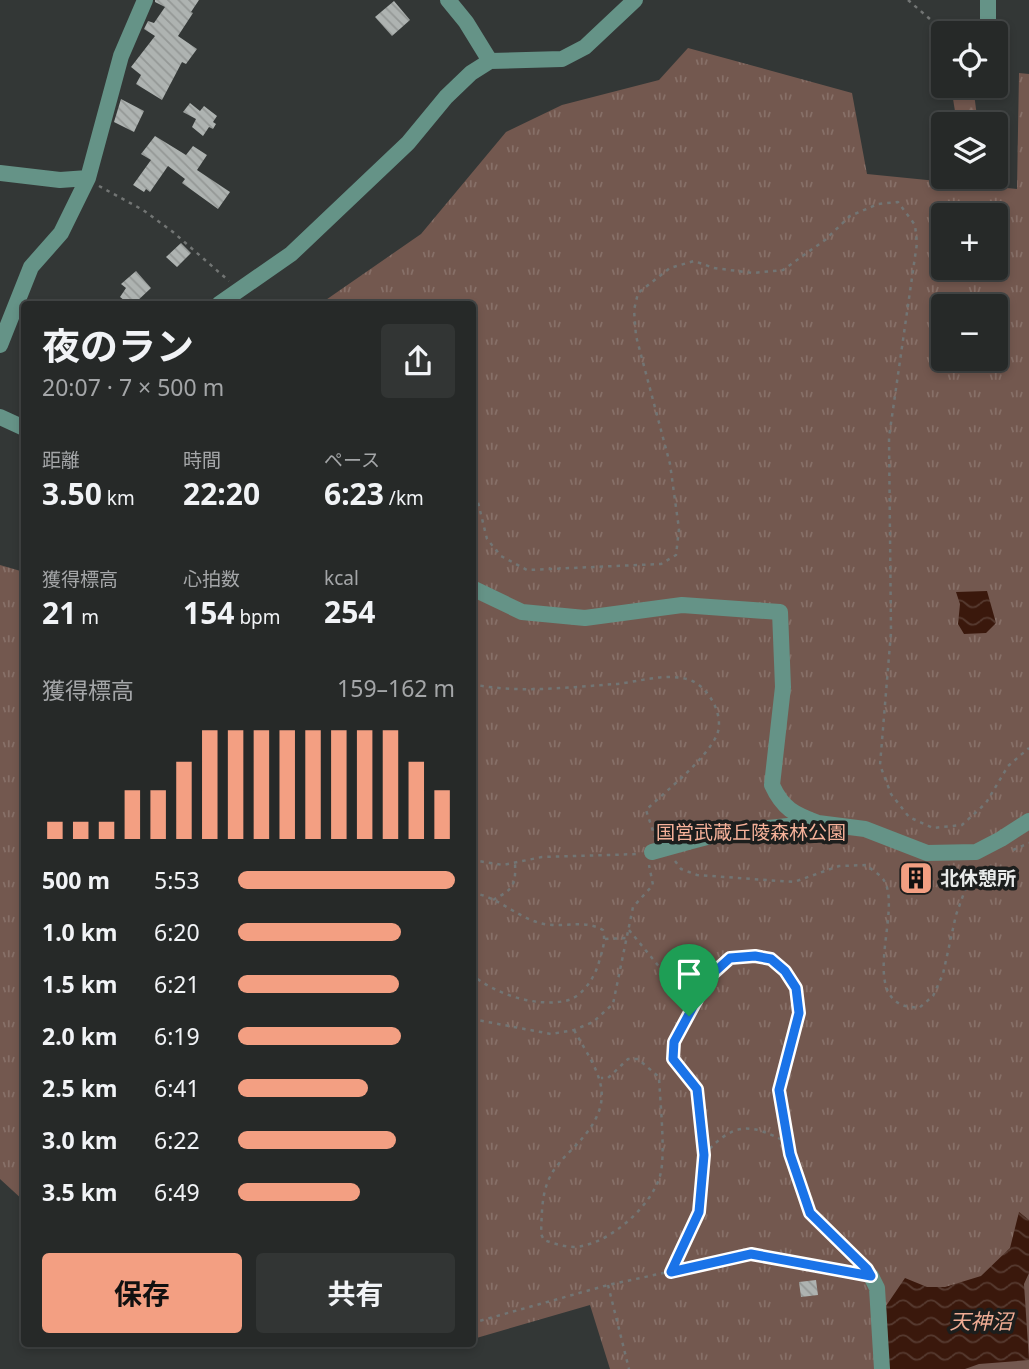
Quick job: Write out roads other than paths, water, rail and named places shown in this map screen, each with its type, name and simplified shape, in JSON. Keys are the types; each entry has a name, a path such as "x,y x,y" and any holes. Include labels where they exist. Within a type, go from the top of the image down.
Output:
{"street":[{"path":"0,345 31,267 61,233 88,178 115,75 145,0"},
{"path":"448,0 466,22 490,61"},
{"path":"224,301 291,254 408,142 471,73 490,61 562,59 585,47 635,0"},
{"path":"988,0 988,21"},
{"path":"0,173 60,180 88,178"},
{"path":"0,417 21,427"},
{"path":"476,590 522,612 585,618 682,605 780,612 783,687 772,785 779,800 795,814 817,823"},
{"path":"649,853 726,832 817,823 866,829 927,853 976,852 1029,821"},
{"path":"871,1276 877,1288 882,1369"}],"water":[{"path":"987,591 996,623 986,633 964,634 958,624 960,604 956,592"},
{"name":"天神沼","path":"1019,1212 1029,1220 1029,1273 1024,1284 1029,1360 979,1364 965,1369 889,1369 886,1306 905,1278 927,1287 945,1287 981,1276 1010,1248"}],"place":[{"name":"北休憩所","path":"916,878"}],"park label":[{"name":"国営武蔵丘陵森林公園","path":"751,832"}]}
